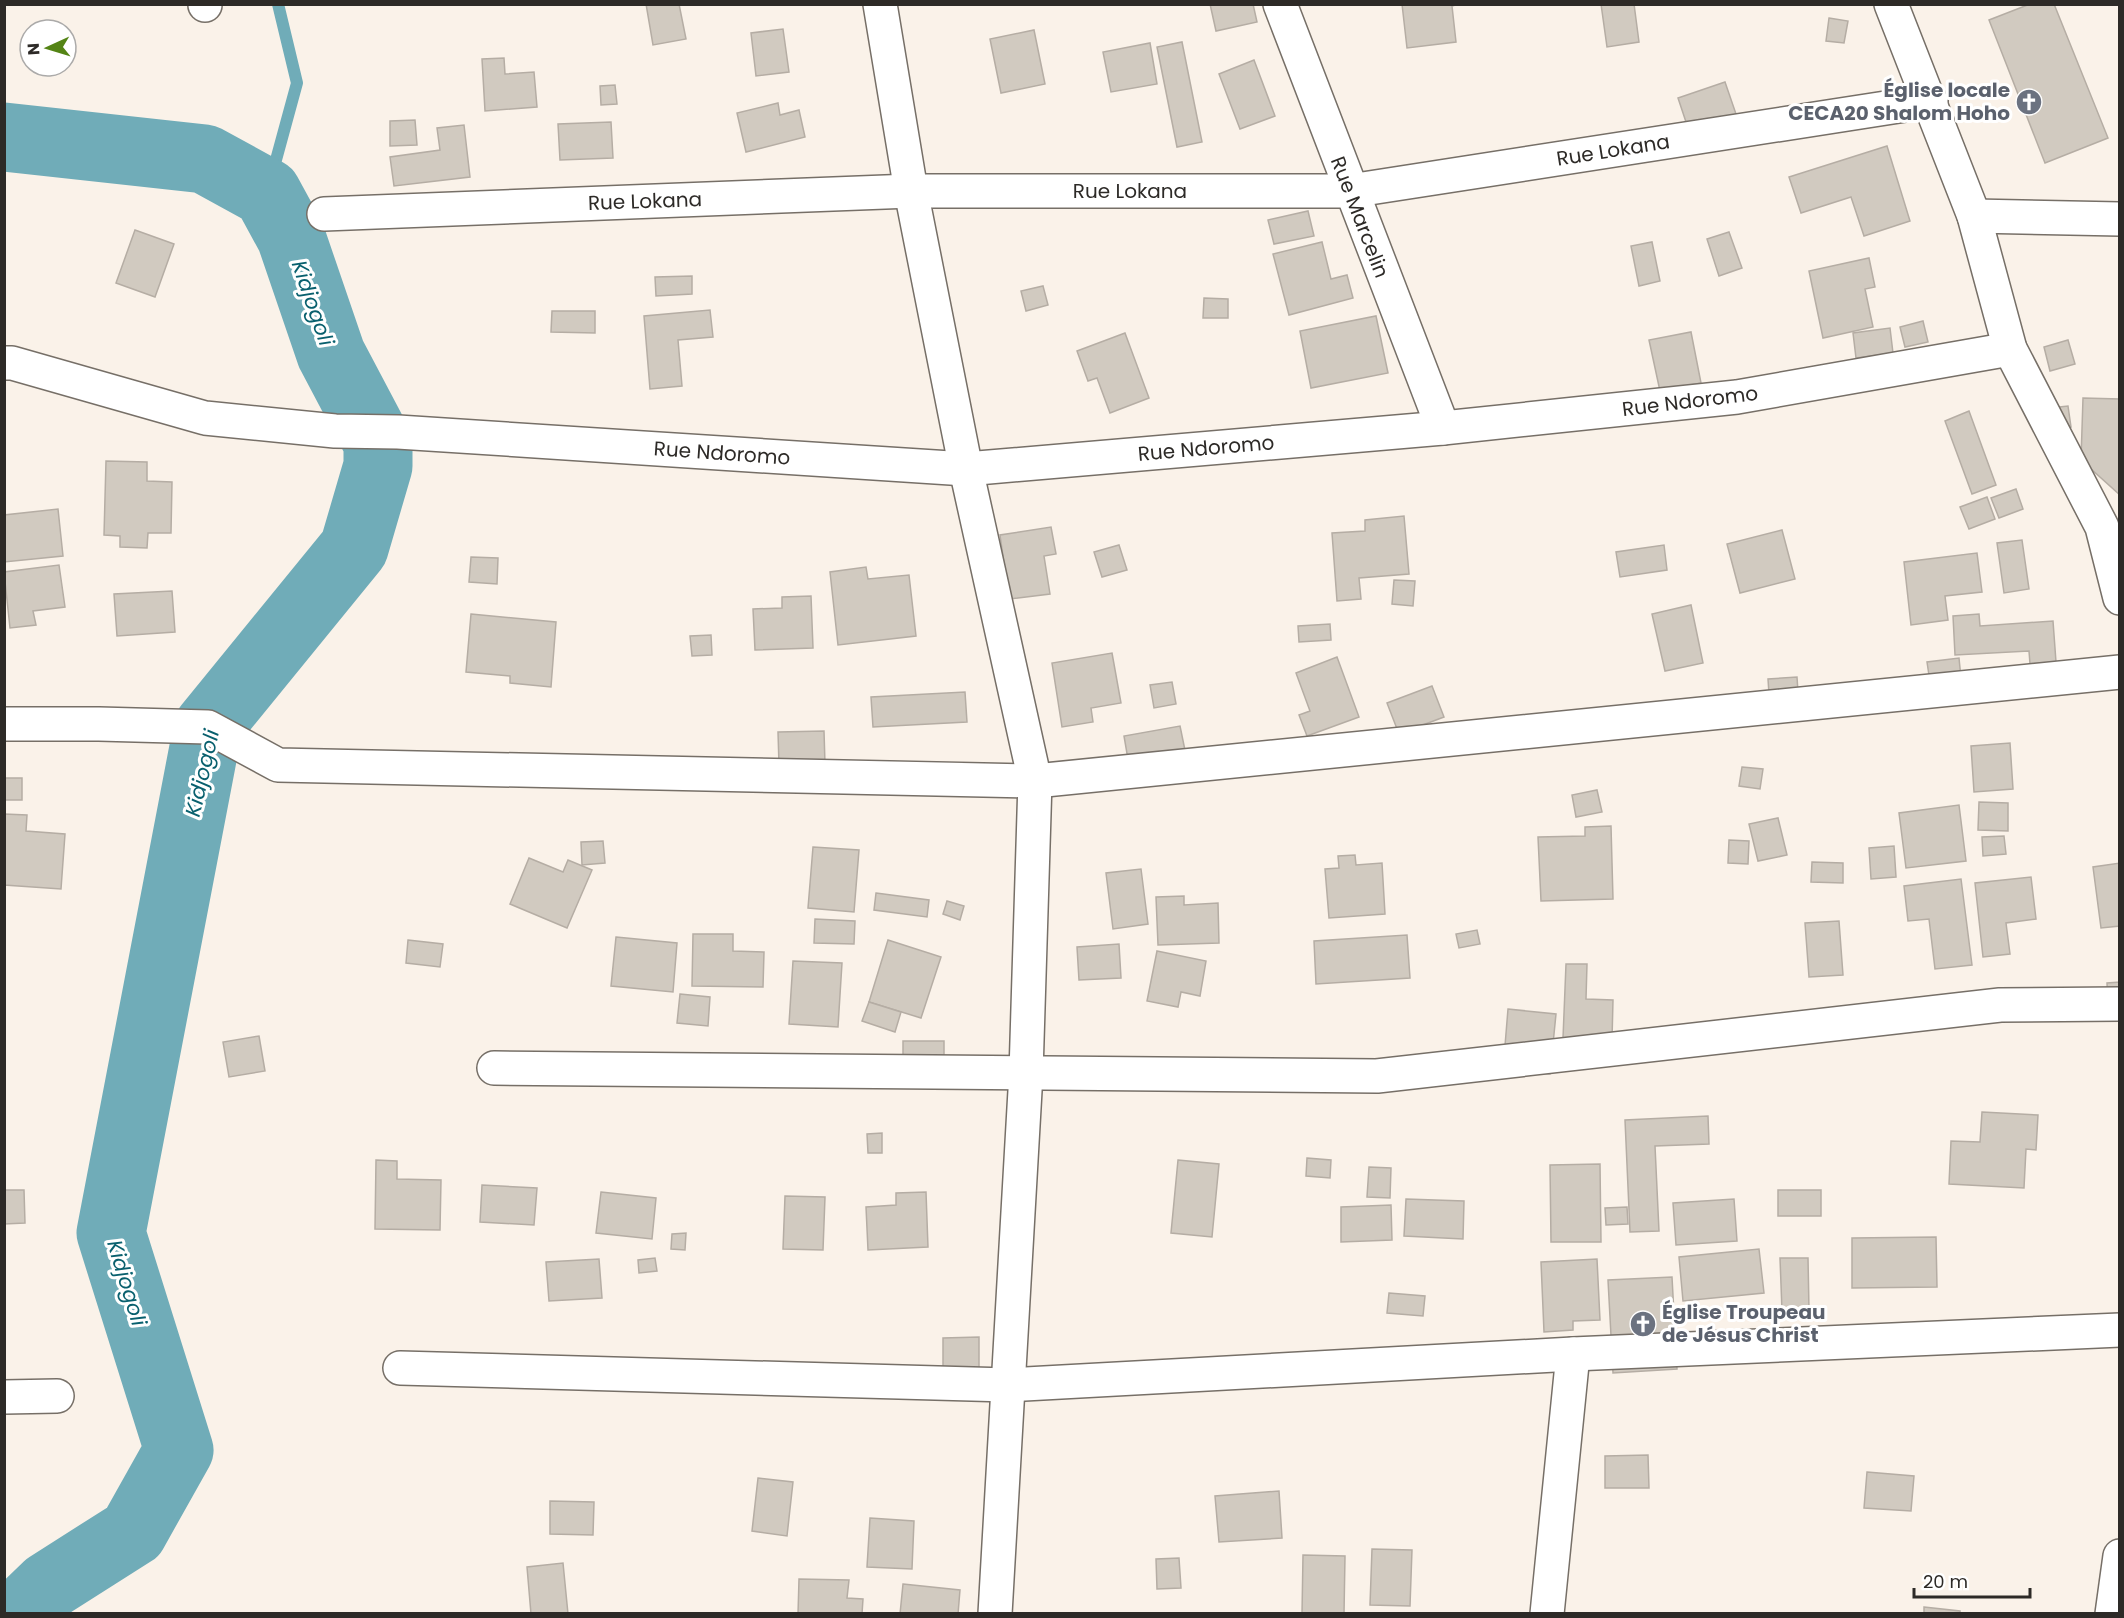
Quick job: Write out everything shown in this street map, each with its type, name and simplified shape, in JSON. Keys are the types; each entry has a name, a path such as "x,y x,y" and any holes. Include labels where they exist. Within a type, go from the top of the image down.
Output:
{"street":[{"path":"880,4 911,191 966,469 1035,781 1026,1073 995,1614"},
{"name":"Rue Marcelin","path":"1280,4 1443,428"},
{"path":"1891,4 1931,101 1974,216 2010,349 2111,527 2120,598"},
{"name":"Rue Lokana","path":"324,214 911,191 1350,191 1931,101"},
{"path":"1974,216 2120,219"},
{"name":"Rue Ndoromo","path":"4,363 12,363 205,418 335,431 398,432 966,469 1443,428 1737,397 2010,349"},
{"path":"4,724 208,727 279,765 1035,781 2120,672"},
{"path":"494,1068 1377,1076 2000,1005 2120,1004"},
{"path":"400,1368 1008,1385 1573,1354 2120,1330"},
{"path":"1546,1614 1573,1354"},
{"path":"4,1397 57,1396"},
{"path":"2112,1614 2120,1556"}],"building":[{"path":"646,4 679,4 686,39 653,45"},
{"path":"1210,4 1253,4 1257,22 1216,31"},
{"path":"1402,4 1459,4 1452,6 1456,42 1407,48"},
{"path":"1601,4 1634,4 1639,42 1607,47"},
{"path":"2030,4 2054,4 2108,138 2045,163 1989,20"},
{"path":"1829,18 1848,21 1844,43 1826,41"},
{"path":"783,29 789,72 756,76 751,33"},
{"path":"1034,30 1045,84 1001,93 990,39"},
{"path":"1182,42 1202,142 1177,147 1157,47"},
{"path":"1150,43 1157,84 1111,92 1103,52"},
{"path":"504,58 505,74 534,72 537,107 485,111 482,59"},
{"path":"1254,60 1275,116 1240,129 1219,74"},
{"path":"1725,82 1736,114 1689,131 1678,98"},
{"path":"615,85 617,104 601,105 600,86"},
{"path":"778,103 780,115 799,110 805,137 746,152 737,113"},
{"path":"415,120 417,145 390,146 390,121"},
{"path":"611,122 613,158 560,160 558,124"},
{"path":"464,125 470,177 394,186 390,157 440,150 437,128"},
{"path":"1887,146 1910,221 1864,236 1851,197 1801,213 1789,177"},
{"path":"1308,211 1314,236 1274,244 1268,220"},
{"path":"135,230 174,244 155,297 116,283"},
{"path":"1729,232 1742,268 1719,276 1707,239"},
{"path":"1322,242 1331,279 1347,275 1353,298 1289,315 1273,254"},
{"path":"1652,242 1660,281 1639,286 1631,246"},
{"path":"1869,258 1875,287 1865,289 1873,327 1823,338 1809,271"},
{"path":"692,276 692,294 656,296 655,277"},
{"path":"1043,286 1048,305 1026,311 1021,291"},
{"path":"1204,298 1228,299 1228,318 1203,318"},
{"path":"710,310 713,337 678,340 682,386 650,389 644,316"},
{"path":"552,311 595,311 595,333 551,332"},
{"path":"1376,316 1388,373 1311,388 1300,331"},
{"path":"1923,321 1928,342 1905,347 1900,327"},
{"path":"1890,328 1893,353 1856,358 1853,333"},
{"path":"1691,332 1701,383 1660,391 1649,340"},
{"path":"1125,333 1149,398 1110,413 1097,378 1088,381 1077,351"},
{"path":"2068,340 2075,364 2050,371 2044,347"},
{"path":"2083,398 2120,399 2120,495 2081,460"},
{"path":"2068,406 2071,427 2053,429 2050,408"},
{"path":"1969,411 1996,485 1972,494 1945,421"},
{"path":"106,461 147,462 147,481 172,482 171,533 148,533 147,548 120,547 120,536 104,535"},
{"path":"2016,489 2023,509 1999,518 1991,498"},
{"path":"1987,497 1995,519 1969,529 1960,507"},
{"path":"58,509 63,556 4,562 4,515"},
{"path":"1404,516 1409,574 1359,578 1361,599 1337,601 1332,533 1365,531 1365,520"},
{"path":"1051,527 1056,554 1044,556 1050,594 1009,599 1000,535"},
{"path":"1782,530 1795,579 1740,593 1727,544"},
{"path":"2022,540 2029,589 2004,593 1997,543"},
{"path":"1119,545 1127,570 1102,577 1094,552"},
{"path":"1664,545 1667,570 1620,577 1616,552"},
{"path":"1977,553 1982,592 1945,596 1948,620 1911,625 1904,562"},
{"path":"471,557 498,558 497,584 469,582"},
{"path":"59,565 65,607 33,611 36,625 10,628 4,572"},
{"path":"866,567 868,579 909,575 916,636 838,645 830,572"},
{"path":"1394,580 1415,581 1413,606 1392,604"},
{"path":"172,591 175,632 117,636 114,594"},
{"path":"811,596 813,648 755,650 753,609 782,608 782,597"},
{"path":"1691,605 1703,663 1665,671 1652,614"},
{"path":"471,614 556,622 551,687 510,683 510,676 466,672"},
{"path":"1979,614 1980,626 2053,621 2056,662 2030,664 2029,651 1955,655 1953,616"},
{"path":"1330,624 1331,640 1299,642 1298,626"},
{"path":"711,635 712,655 692,656 690,636"},
{"path":"1112,653 1121,703 1091,708 1093,722 1062,727 1052,663"},
{"path":"1337,657 1359,717 1307,736 1299,715 1310,711 1296,673"},
{"path":"1959,658 1961,678 1930,682 1927,662"},
{"path":"1797,677 1798,692 1769,694 1768,679"},
{"path":"1172,682 1176,704 1154,708 1150,685"},
{"path":"1432,686 1444,717 1399,734 1387,703"},
{"path":"965,692 967,722 873,727 871,697"},
{"path":"1180,726 1187,760 1130,771 1124,736"},
{"path":"824,731 825,764 779,765 778,732"},
{"path":"2010,743 2013,789 1974,792 1971,746"},
{"path":"1742,767 1763,769 1760,789 1739,786"},
{"path":"4,778 22,778 22,800 4,800"},
{"path":"1597,790 1602,812 1576,817 1572,795"},
{"path":"1979,802 2008,803 2008,831 1978,830"},
{"path":"1959,805 1966,861 1906,868 1899,813"},
{"path":"4,814 27,815 26,831 65,834 61,889 4,885"},
{"path":"1778,818 1787,855 1758,861 1749,824"},
{"path":"1611,826 1613,899 1541,901 1538,837 1585,836 1585,827"},
{"path":"2004,836 2006,854 1983,856 1982,837"},
{"path":"1729,840 1749,841 1748,864 1728,863"},
{"path":"603,841 605,863 582,865 581,842"},
{"path":"1894,846 1896,877 1871,879 1869,848"},
{"path":"813,847 859,850 854,912 808,908"},
{"path":"1355,855 1356,865 1382,863 1385,914 1329,918 1325,869 1339,868 1338,856"},
{"path":"529,858 563,872 568,860 592,870 567,928 510,904"},
{"path":"1812,862 1843,863 1843,883 1811,882"},
{"path":"2120,863 2120,926 2101,928 2093,867"},
{"path":"1141,869 1148,924 1113,929 1106,873"},
{"path":"2031,877 2036,919 2006,923 2010,954 1983,957 1975,883"},
{"path":"1961,879 1972,965 1935,969 1929,919 1908,921 1904,886"},
{"path":"876,893 929,900 927,917 874,910"},
{"path":"1184,896 1184,905 1218,903 1219,943 1158,945 1156,897"},
{"path":"947,901 964,906 960,920 943,914"},
{"path":"815,919 855,921 854,944 814,943"},
{"path":"1839,921 1843,975 1809,977 1805,923"},
{"path":"1477,930 1480,944 1459,948 1456,934"},
{"path":"693,934 733,934 733,951 764,952 763,987 692,986"},
{"path":"1407,935 1410,978 1316,984 1314,941"},
{"path":"616,937 677,943 673,992 611,986"},
{"path":"408,940 443,944 440,967 406,963"},
{"path":"888,940 941,957 921,1018 869,1002"},
{"path":"1119,944 1121,978 1079,980 1077,947"},
{"path":"1157,951 1206,961 1200,996 1181,992 1178,1007 1147,1001"},
{"path":"793,961 842,963 838,1027 789,1024"},
{"path":"1566,964 1587,964 1586,999 1613,1000 1612,1040 1563,1038"},
{"path":"2120,982 2120,1004 2108,1005 2107,983"},
{"path":"680,994 710,997 708,1026 677,1023"},
{"path":"869,1002 901,1012 895,1032 862,1021"},
{"path":"1508,1009 1556,1014 1550,1074 1503,1070"},
{"path":"259,1036 265,1071 229,1077 223,1042"},
{"path":"903,1041 944,1041 944,1072 903,1072"},
{"path":"1982,1112 2038,1115 2036,1150 2026,1149 2024,1188 1949,1184 1951,1141 1980,1142"},
{"path":"1708,1116 1709,1144 1655,1146 1659,1231 1630,1232 1625,1120"},
{"path":"882,1133 882,1153 868,1153 867,1134"},
{"path":"1307,1158 1331,1160 1330,1178 1306,1176"},
{"path":"376,1160 397,1161 397,1179 441,1180 440,1230 375,1229"},
{"path":"1178,1160 1219,1164 1212,1237 1171,1233"},
{"path":"1600,1164 1601,1242 1551,1242 1550,1165"},
{"path":"1369,1167 1391,1168 1390,1198 1367,1197"},
{"path":"482,1185 537,1188 534,1225 480,1222"},
{"path":"4,1190 24,1190 25,1223 4,1224"},
{"path":"1778,1190 1821,1190 1821,1216 1778,1216"},
{"path":"601,1192 656,1198 652,1239 596,1233"},
{"path":"926,1192 928,1247 868,1250 866,1207 896,1205 896,1193"},
{"path":"785,1196 825,1197 823,1250 783,1249"},
{"path":"1406,1199 1464,1201 1463,1239 1404,1236"},
{"path":"1734,1199 1737,1241 1676,1245 1673,1203"},
{"path":"1391,1205 1392,1240 1341,1242 1341,1207"},
{"path":"1627,1207 1628,1224 1606,1225 1605,1208"},
{"path":"686,1233 685,1250 671,1249 672,1234"},
{"path":"1936,1237 1937,1287 1852,1288 1852,1238"},
{"path":"1759,1249 1764,1293 1683,1301 1679,1257"},
{"path":"655,1258 657,1271 639,1273 638,1260"},
{"path":"1780,1258 1808,1258 1809,1310 1782,1311"},
{"path":"599,1259 602,1298 549,1301 546,1262"},
{"path":"1597,1259 1600,1320 1573,1321 1573,1330 1544,1332 1541,1262"},
{"name":"Église Troupeau de Jésus Christ","path":"1672,1277 1677,1369 1613,1373 1608,1280"},
{"path":"1389,1293 1425,1296 1423,1316 1387,1313"},
{"path":"979,1337 979,1390 943,1390 943,1338"},
{"path":"1648,1455 1649,1488 1605,1488 1605,1456"},
{"path":"1867,1472 1914,1476 1911,1511 1864,1508"},
{"path":"758,1478 793,1482 787,1536 752,1531"},
{"path":"1279,1491 1282,1538 1219,1542 1215,1496"},
{"path":"550,1501 594,1502 593,1535 550,1534"},
{"path":"870,1518 914,1521 912,1569 867,1567"},
{"path":"1372,1549 1412,1550 1410,1606 1370,1605"},
{"path":"1303,1555 1345,1556 1344,1614 1302,1614"},
{"path":"1179,1558 1181,1588 1157,1589 1156,1559"},
{"path":"563,1563 568,1614 531,1614 527,1567"},
{"path":"799,1579 849,1580 847,1598 863,1599 862,1614 798,1614"},
{"path":"903,1584 960,1590 958,1614 900,1614"},
{"path":"1924,1607 1960,1611 1960,1614 1924,1614"}],"waterway":[{"path":"267,193 297,83 278,4"},
{"name":"Kidjogoli","path":"4,137 205,159 267,193 291,237 331,354 378,443 378,466 354,548 208,727 111,1233 179,1450 133,1532 48,1586 19,1614"}],"place":[{"name":"Église locale CECA20 Shalom Hoho","path":"2029,102"},
{"name":"Église Troupeau de Jésus Christ","path":"1643,1324"}]}
